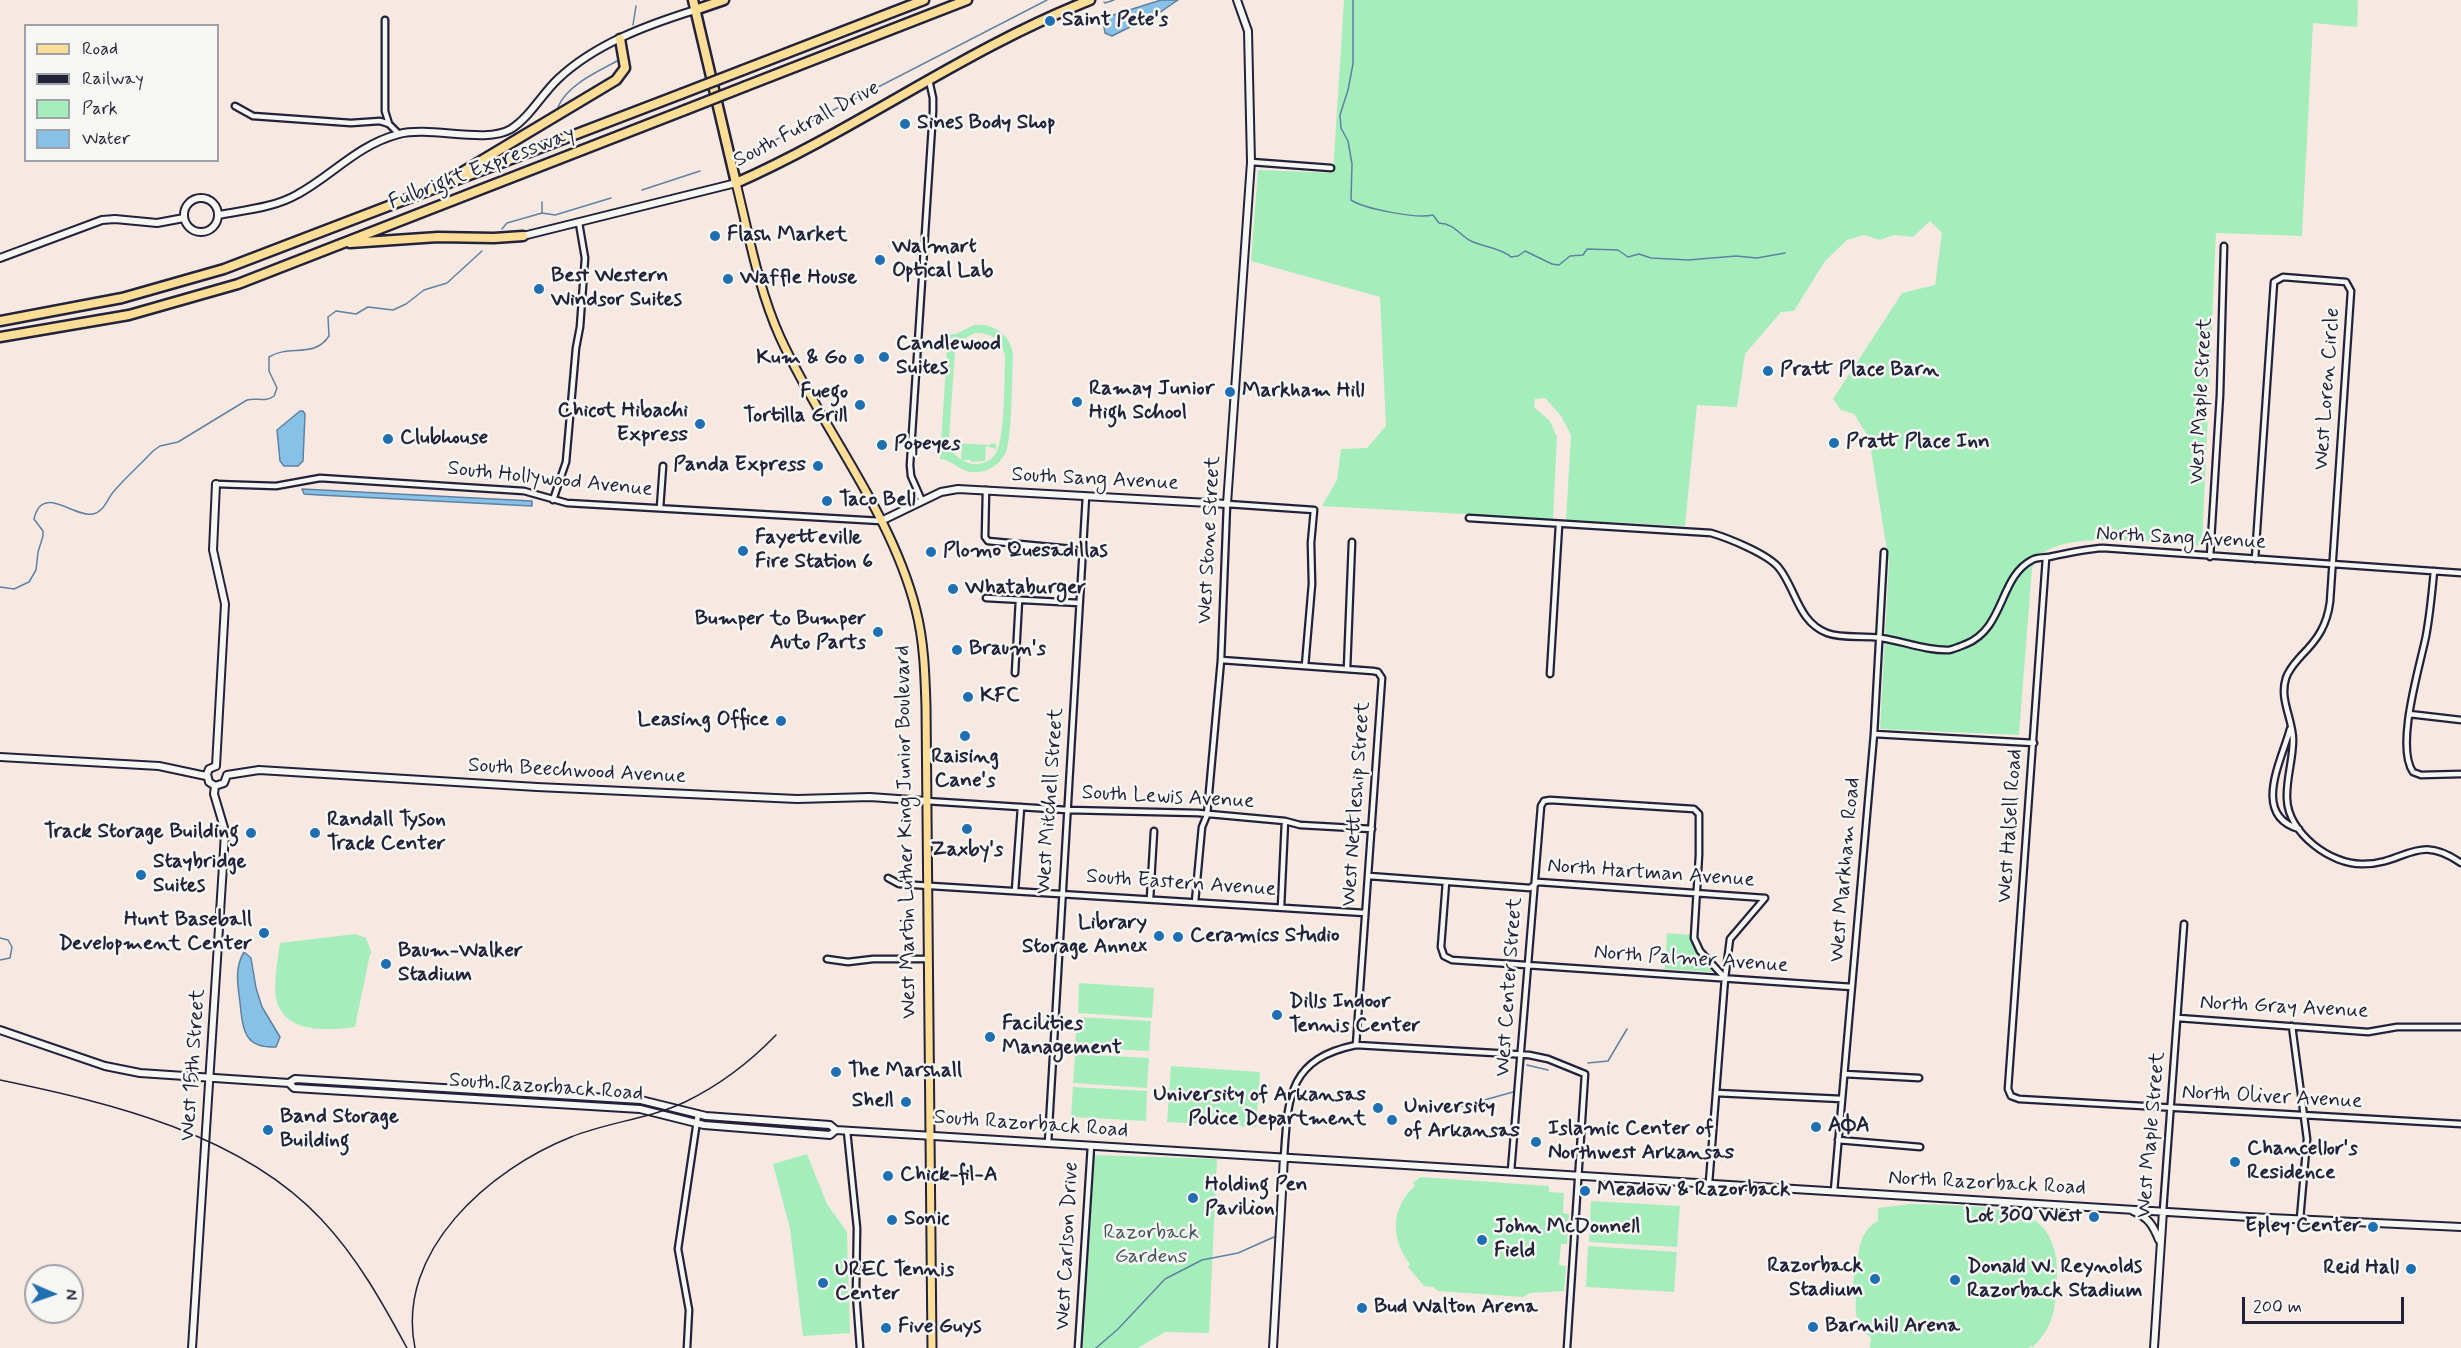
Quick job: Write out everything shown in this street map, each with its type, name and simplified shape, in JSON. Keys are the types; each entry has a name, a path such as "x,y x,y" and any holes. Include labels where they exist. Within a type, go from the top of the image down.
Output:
{"highway":[{"name":"West Martin Luther King Junior Boulevard","path":"693,0 736,183"},
{"path":"695,10 723,0"},
{"name":"Fulbright Expressway","path":"0,321 122,298 224,269 924,0"},
{"name":"Fulbright Expressway","path":"0,338 129,315 238,284 967,0"},
{"name":"South Futrall Drive","path":"736,183 803,152 1009,35 1090,0"},
{"path":"429,192 616,80 625,68 620,39"},
{"path":"340,244 438,237 523,236"}],"main road":[{"name":"West Martin Luther King Junior Boulevard","path":"736,183 760,281 780,337 880,521 907,583 922,641 926,706 932,1348"}],"street":[{"name":"West Stone Street","path":"1195,902 1202,827 1207,815 1221,660 1227,504 1251,162 1248,31 1237,0"},
{"path":"219,215 275,204 295,196 347,159 375,143 399,134 419,131 492,135 510,129 572,67 594,52 661,21 695,10"},
{"path":"385,20 386,111 389,124"},
{"path":"922,501 911,477 910,465 933,111 933,98 928,80"},
{"path":"235,106 253,116 351,123 380,121 389,124 399,134"},
{"path":"1251,162 1331,168"},
{"name":"South Futrall Drive","path":"523,236 736,183"},
{"path":"201,198 212,201 219,215 214,227 204,233 194,231 184,218 186,206 195,199 201,198"},
{"path":"0,258 102,220 157,223 184,218"},
{"path":"553,500 567,462 576,348 580,327 585,258 579,223"},
{"name":"West Maple Street","path":"2210,557 2220,395 2224,246"},
{"name":"West Loren Circle","path":"2255,559 2274,282 2283,277 2343,281 2349,284 2351,291 2332,565"},
{"path":"660,508 663,466"},
{"name":"South Hollywood Avenue","path":"216,484 276,486 320,478 516,490 571,503 880,521"},
{"path":"216,484 213,550 225,604 216,766"},
{"name":"South Sang Avenue","path":"880,521 951,489 1314,510 1311,543 1312,584 1305,666"},
{"path":"986,490 985,537 988,541 1083,550"},
{"name":"West Mitchell Street","path":"1048,1143 1086,496"},
{"path":"1469,518 1559,525 1550,674"},
{"name":"North Sang Avenue","path":"1559,525 1711,533 1725,537 1779,567 1801,611 1818,628 1828,633 1880,637 1950,650 1976,640 1990,626 2014,577 2022,566 2033,559 2103,548 2461,573"},
{"path":"1221,660 1347,669 1352,542"},
{"name":"West Markham Road","path":"1834,1191 1874,734 1884,552"},
{"name":"West Halsell Road","path":"2011,1096 2008,1089 2046,558"},
{"path":"2332,565 2329,615 2324,629 2289,670 2285,681 2284,706 2293,738 2286,800 2291,816 2299,829 2322,852 2346,863 2378,863 2414,850 2431,848 2448,853 2461,862"},
{"path":"2434,571 2426,639 2409,714 2409,764 2412,772 2421,776 2461,774"},
{"path":"986,598 1079,603"},
{"path":"1015,673 1019,600"},
{"name":"West Nettleship Street","path":"1347,669 1373,670 1380,674 1383,682 1356,1045"},
{"path":"2409,714 2461,720"},
{"path":"2290,729 2277,767 2272,802 2277,816 2299,829"},
{"path":"1874,734 2034,743"},
{"path":"0,757 159,766 206,776"},
{"path":"216,766 222,767 227,775 222,784 215,786 206,776 209,769 216,766"},
{"name":"South Beechwood Avenue","path":"227,775 259,770 527,787 797,799 870,797 926,801"},
{"name":"West 15th Street","path":"192,1348 225,831 214,794 215,786"},
{"name":"South Lewis Avenue","path":"926,801 1067,810 1207,815 1286,820 1300,825 1372,829"},
{"name":"West Center Street","path":"1510,1172 1541,806 1544,801 1694,809 1699,814 1697,894"},
{"path":"1014,891 1021,807"},
{"path":"1281,907 1286,820"},
{"path":"1150,899 1154,831"},
{"name":"North Hartman Avenue","path":"1369,876 1530,888 1538,882 1765,898 1730,939 1725,978"},
{"name":"South Eastern Avenue","path":"888,878 899,884 1365,913"},
{"name":"North Palmer Avenue","path":"1446,882 1441,947 1444,956 1452,960 1852,987"},
{"path":"1697,894 1694,933 1696,943 1700,951 1725,978 1709,1183"},
{"name":"West Maple Street","path":"2154,1348 2184,924"},
{"path":"827,959 848,962 873,959 927,959"},
{"name":"North Gray Avenue","path":"2178,1018 2368,1032 2408,1026 2461,1027"},
{"path":"2292,1026 2307,1139 2300,1219"},
{"name":"South Razorback Road","path":"0,1030 105,1066 140,1073 290,1083 295,1079 641,1100 698,1114 830,1125 836,1130 847,1131 1510,1172"},
{"path":"1273,1348 1287,1108 1298,1079 1317,1059 1329,1052 1356,1045 1521,1055 1548,1059 1585,1074 1567,1348"},
{"path":"1844,1074 1919,1078"},
{"name":"South Razorback Road","path":"290,1083 294,1088 640,1109 697,1123 830,1135 836,1130"},
{"path":"1716,1093 1842,1099"},
{"name":"North Oliver Avenue","path":"2011,1096 2019,1099 2171,1109 2461,1124"},
{"path":"687,1348 689,1310 678,1254 698,1114"},
{"path":"847,1131 857,1232 856,1294 860,1348"},
{"path":"1838,1140 1920,1147"},
{"name":"West Carlson Drive","path":"1078,1348 1090,1146"},
{"name":"North Razorback Road","path":"1510,1172 2461,1227"},
{"path":"2124,1209 2145,1217 2152,1223 2160,1244"}],"green space":[{"path":"1344,0 2358,0 2357,27 2313,23 2302,236 2216,233 2202,546 2097,540 2057,546 2042,554 2032,568 2019,735 1880,729 1889,563 1869,438 1854,414 1841,410 1833,399 1902,293 1935,285 1942,233 1930,221 1913,237 1894,235 1880,240 1864,235 1847,240 1825,261 1794,311 1781,312 1745,354 1737,407 1697,405 1685,526 1566,520 1571,435 1561,416 1545,398 1535,399 1534,407 1550,421 1557,437 1553,519 1322,506 1337,480 1341,449 1367,448 1386,426 1380,297 1251,261 1258,170 1333,173"},
{"path":"974,325 988,326 995,328 1005,336 1012,348 1011,420 1006,452 994,466 981,472 966,471 940,459 948,334 956,334","holes":["975,333 981,333 999,342 1004,351 1003,414 1001,436 995,455 989,461 972,464 957,456 951,449 949,439 955,351 963,339"]},
{"path":"952,441 990,445 991,443 996,444 996,449 986,446 985,461 971,462 971,460 961,460 962,445 951,446"},
{"path":"1667,933 1690,935 1698,955 1713,972 1665,969"},
{"path":"355,934 366,938 372,954 370,954 355,1027 313,1028 302,1026 285,1016 279,1007 276,993 280,943"},
{"path":"1079,983 1154,988 1152,1018 1078,1013"},
{"path":"1077,1017 1151,1021 1149,1051 1075,1047"},
{"path":"1075,1054 1149,1058 1147,1088 1073,1083"},
{"path":"1171,1066 1260,1072 1256,1127 1167,1122"},
{"path":"1073,1087 1147,1091 1146,1121 1071,1117"},
{"name":"UREC Tennis Center","path":"807,1154 827,1204 847,1232 850,1333 803,1336 790,1229 773,1164"},
{"name":"Razorback Gardens","path":"1094,1155 1217,1159 1209,1333 1165,1332 1138,1348 1083,1348"},
{"name":"John McDonnell Field","path":"1420,1177 1549,1186 1549,1192 1564,1193 1563,1213 1569,1214 1567,1244 1561,1244 1559,1265 1566,1266 1564,1291 1530,1293 1523,1297 1438,1291 1433,1287 1424,1286 1408,1267 1410,1264 1403,1254 1396,1234 1401,1204 1415,1186 1413,1183"},
{"path":"1591,1201 1680,1206 1677,1247 1589,1242"},
{"name":"Donald W. Reynolds Razorback Stadium","path":"1910,1204 1958,1205 2012,1212 2026,1216 2043,1228 2052,1242 2056,1257 2056,1292 2049,1325 2032,1348 2032,1345 2028,1348 1870,1348 1871,1338 1860,1325 1856,1315 1856,1298 1852,1297 1855,1260 1858,1260 1859,1248 1865,1233 1878,1221 1878,1208"},
{"path":"1588,1246 1677,1252 1674,1292 1586,1287"}],"water":[{"path":"1161,0 1178,0 1162,11 1112,36 1105,33 1103,21 1110,16"},
{"path":"300,411 305,414 303,461 298,466 284,466 280,461 277,430"},
{"path":"302,489 532,501 532,506 304,494"},
{"path":"244,952 251,958 262,1007 280,1037 276,1047 265,1047 251,1041 244,1028 238,977 239,965"}],"waterway":[{"path":"752,152 1047,0"},
{"path":"1104,2 1114,0"},
{"path":"1353,0 1353,64 1340,115 1341,128 1348,141 1352,164 1351,200 1367,207 1391,212 1415,216 1433,215 1439,223 1453,227 1476,243 1511,257 1518,256 1525,251 1559,265 1570,256 1583,255 1587,249 1618,250 1628,257 1639,254 1651,258 1688,260 1736,256 1757,258 1785,253"},
{"path":"633,25 636,6"},
{"path":"558,107 562,99 575,86 617,61"},
{"path":"642,190 700,171"},
{"path":"502,229 507,223 542,213 555,215 611,198"},
{"path":"542,202 542,213"},
{"path":"0,587 14,589 29,582 36,570 43,531 34,519 38,509 44,504 59,504 85,514 97,513 123,481 160,446 178,442 247,400 267,399 274,396 277,388 269,371 269,357 285,351 309,349 323,343 329,336 328,317 336,311 356,314 368,307 393,310 406,304 424,290 447,283 482,251"},
{"path":"0,938 8,940 12,947 10,958 0,960"},
{"path":"1588,1063 1608,1061 1627,1029"},
{"path":"1527,1065 1548,1070"},
{"path":"1420,1113 1422,1108 1431,1105 1463,1106 1513,1092"},
{"path":"1096,1348 1118,1329 1165,1279 1202,1260 1238,1253 1274,1237"}],"railway":[{"path":"415,1348 413,1312 420,1279 434,1247 455,1218 481,1192 540,1151 571,1137 657,1113 685,1102 734,1073 776,1035"},
{"path":"0,1080 86,1099 172,1126 214,1144 253,1165 289,1190 334,1234 368,1280 407,1348"}],"place":[{"name":"Saint Pete's","path":"1050,21"},
{"name":"Sines Body Shop","path":"905,124"},
{"name":"Flash Market","path":"715,236"},
{"name":"Walmart Optical Lab","path":"880,260"},
{"name":"Waffle House","path":"728,279"},
{"name":"Best Western Windsor Suites","path":"539,289"},
{"name":"Candlewood Suites","path":"884,357"},
{"name":"Kum & Go","path":"859,359"},
{"name":"Pratt Place Barn","path":"1768,371"},
{"name":"Markham Hill","path":"1230,392"},
{"name":"Ramay Junior High School","path":"1077,402"},
{"name":"Fuego Tortilla Grill","path":"860,405"},
{"name":"Chicot Hibachi Express","path":"700,424"},
{"name":"Clubhouse","path":"388,439"},
{"name":"Pratt Place Inn","path":"1834,443"},
{"name":"Popeyes","path":"882,445"},
{"name":"Panda Express","path":"818,466"},
{"name":"Taco Bell","path":"827,501"},
{"name":"Fayetteville Fire Station 6","path":"743,551"},
{"name":"Plomo Quesadillas","path":"931,552"},
{"name":"Whataburger","path":"953,589"},
{"name":"Bumper to Bumper Auto Parts","path":"878,632"},
{"name":"Braum's","path":"957,650"},
{"name":"KFC","path":"968,697"},
{"name":"Leasing Office","path":"781,721"},
{"name":"Raising Cane's","path":"965,736"},
{"name":"Zaxby's","path":"967,829"},
{"name":"Track Storage Building","path":"251,833"},
{"name":"Randall Tyson Track Center","path":"315,833"},
{"name":"Staybridge Suites","path":"141,875"},
{"name":"Hunt Baseball Development Center","path":"264,933"},
{"name":"Library Storage Annex","path":"1159,936"},
{"name":"Ceramics Studio","path":"1178,937"},
{"name":"Baum-Walker Stadium","path":"386,964"},
{"name":"Dills Indoor Tennis Center","path":"1277,1015"},
{"name":"Facilities Management","path":"990,1037"},
{"name":"The Marshall","path":"836,1072"},
{"name":"Shell","path":"906,1102"},
{"name":"University of Arkansas Police Department","path":"1378,1108"},
{"name":"University of Arkansas","path":"1392,1120"},
{"name":"ΑΦΑ","path":"1816,1127"},
{"name":"Band Storage Building","path":"268,1130"},
{"name":"Islamic Center of Northwest Arkansas","path":"1536,1142"},
{"name":"Chancellor's Residence","path":"2235,1162"},
{"name":"Chick-fil-A","path":"888,1176"},
{"name":"Meadow & Razorback","path":"1585,1191"},
{"name":"Holding Pen Pavilion","path":"1193,1198"},
{"name":"Lot 300 West","path":"2094,1217"},
{"name":"Sonic","path":"892,1220"},
{"name":"Epley Center","path":"2373,1227"},
{"name":"John McDonnell Field","path":"1482,1240"},
{"name":"Reid Hall","path":"2411,1269"},
{"name":"Razorback Stadium","path":"1875,1279"},
{"name":"Donald W. Reynolds Razorback Stadium","path":"1955,1280"},
{"name":"UREC Tennis Center","path":"823,1283"},
{"name":"Bud Walton Arena","path":"1362,1308"},
{"name":"Barnhill Arena","path":"1813,1327"},
{"name":"Five Guys","path":"886,1328"}]}
